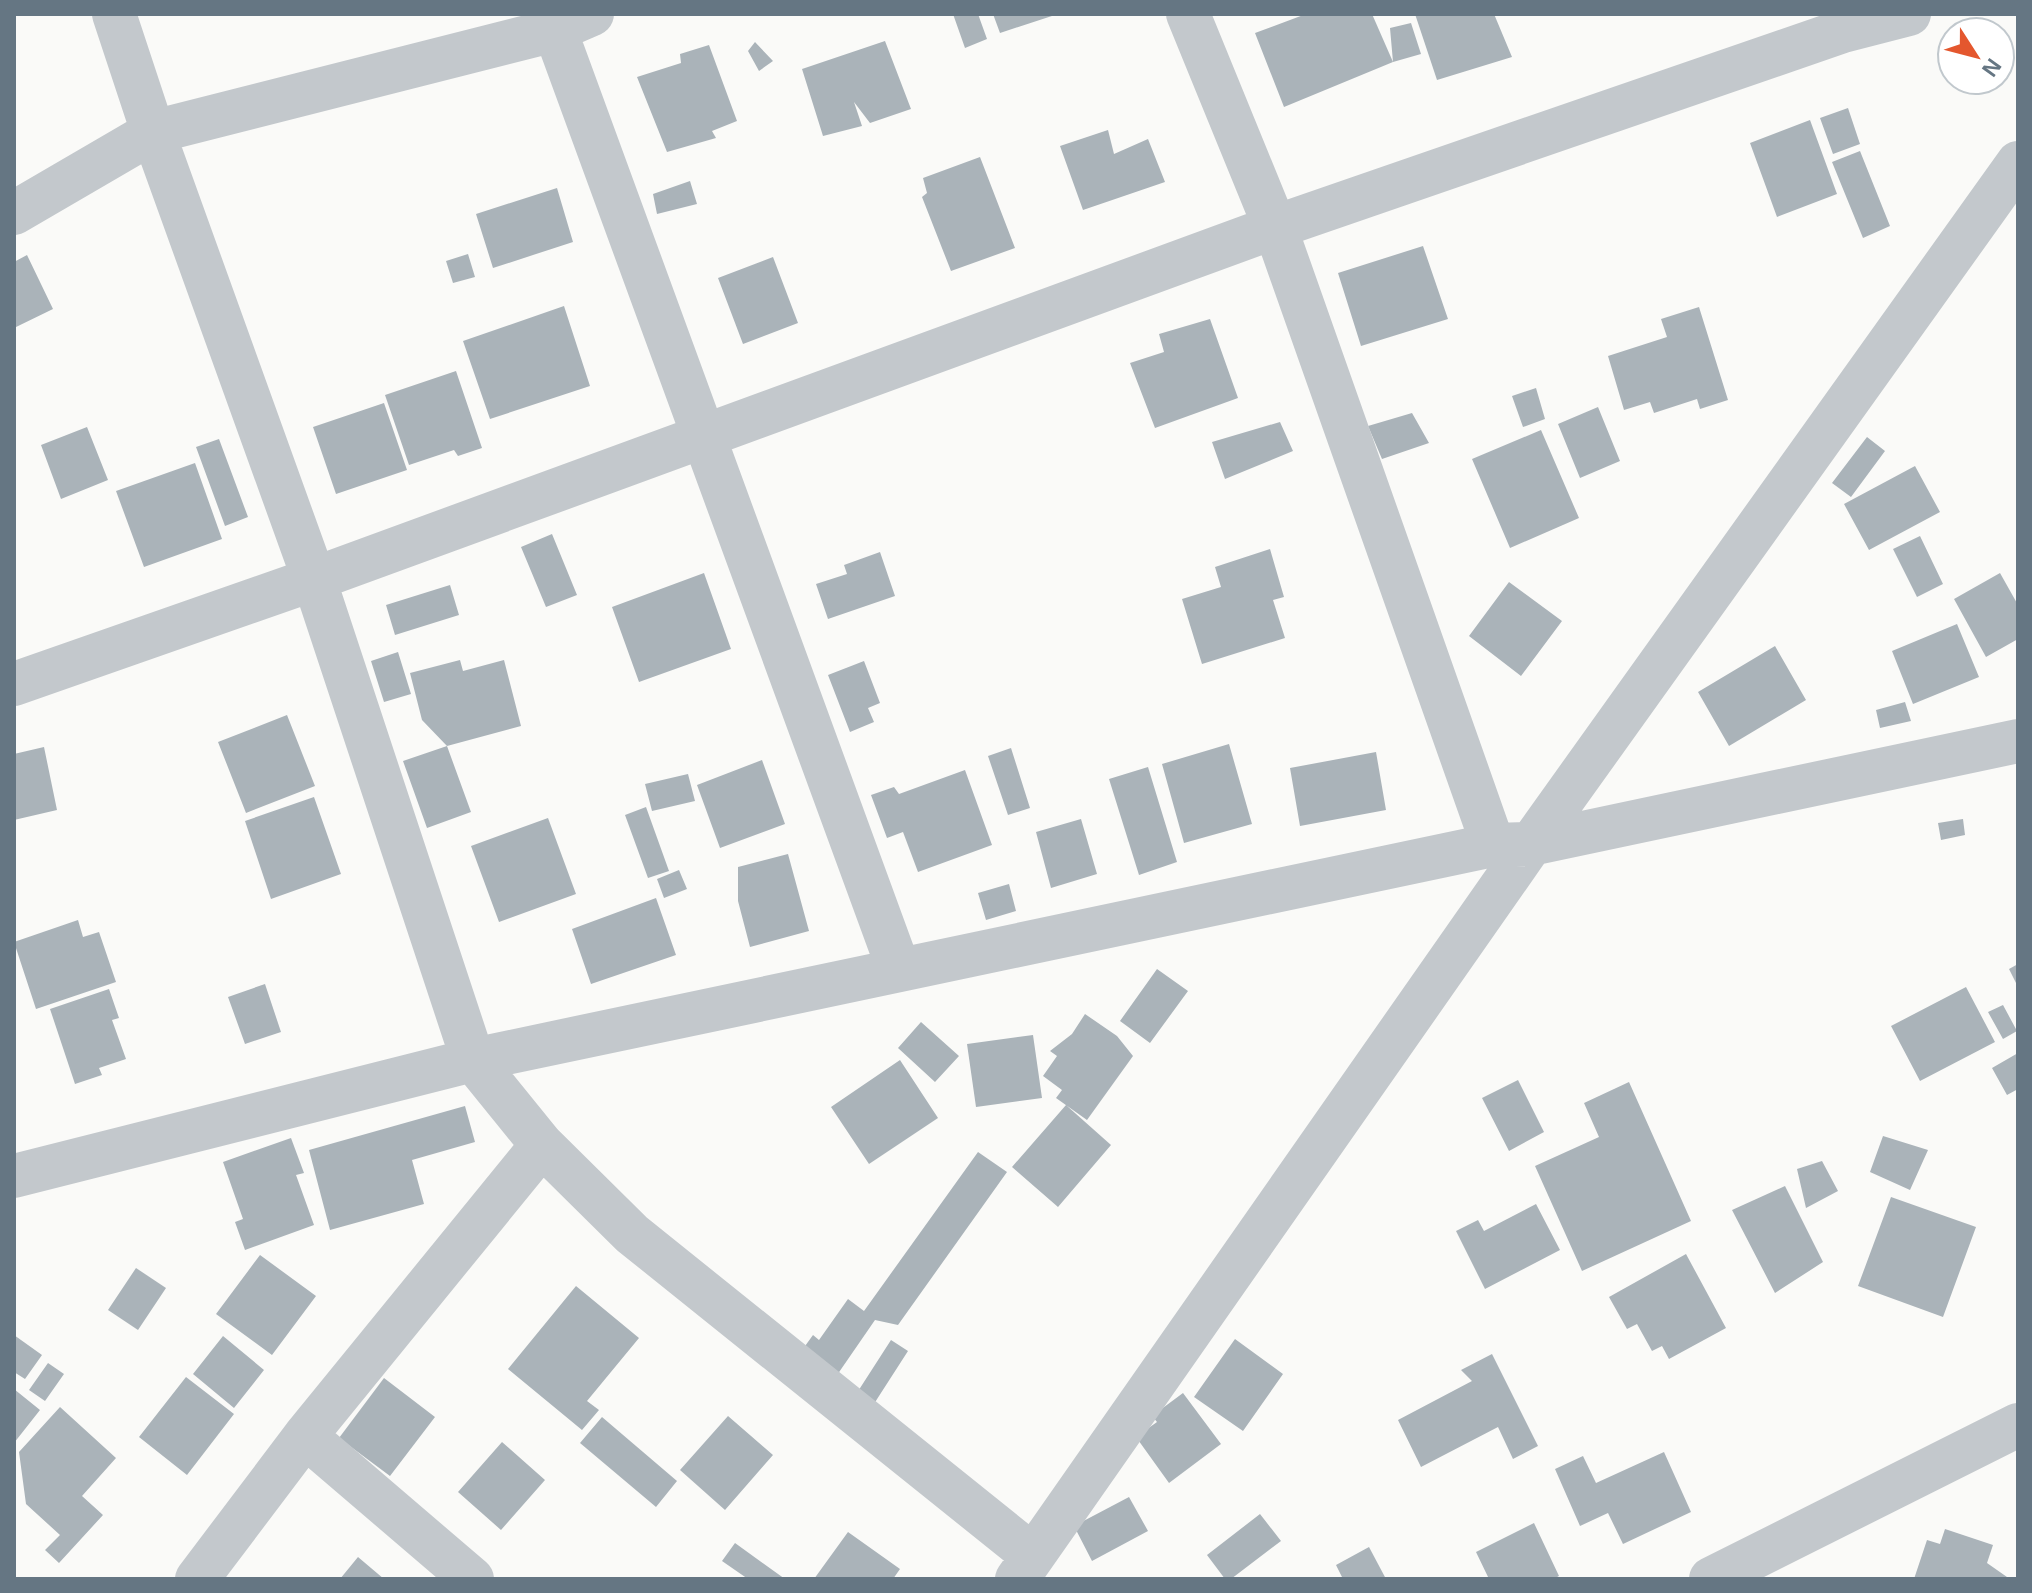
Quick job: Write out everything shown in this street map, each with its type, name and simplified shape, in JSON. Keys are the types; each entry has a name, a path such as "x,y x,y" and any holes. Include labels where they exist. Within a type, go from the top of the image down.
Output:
{"street":[{"path":"114,14 153,132 314,579 473,1060 542,1145 632,1234 1025,1567 1512,844 2018,163"},
{"path":"1188,14 1275,227 1512,844"},
{"path":"14,684 314,579 1275,227 1843,31 1909,14"},
{"path":"14,213 153,132 574,22 704,436 899,970"},
{"path":"14,1176 473,1060 2018,741"},
{"path":"197,1579 305,1436 542,1145"},
{"path":"1711,1579 2018,1425"},
{"path":"305,1436 472,1579"}],"building":[{"path":"953,14 978,14 987,39 965,48"},
{"path":"993,14 1055,14 1055,15 1000,33"},
{"path":"1306,14 1372,14 1393,62 1284,107 1255,33"},
{"path":"1415,14 1494,14 1512,57 1437,80"},
{"path":"1411,23 1421,54 1393,62 1390,28"},
{"path":"885,41 911,109 870,123 854,102 862,126 823,136 802,69"},
{"path":"755,42 773,61 759,71 748,51"},
{"path":"709,45 737,121 712,131 716,138 667,152 637,77 681,63 680,54"},
{"path":"1848,108 1860,144 1833,154 1820,118"},
{"path":"1810,120 1837,194 1777,217 1750,143"},
{"path":"1108,130 1114,154 1148,139 1165,182 1083,210 1060,146"},
{"path":"1860,151 1890,226 1863,238 1832,162"},
{"path":"980,157 1015,248 951,271 922,197 927,193 923,178"},
{"path":"690,181 697,204 657,214 653,194"},
{"path":"557,188 573,242 493,268 476,214"},
{"path":"1423,246 1448,319 1361,346 1338,273"},
{"path":"468,254 475,277 453,283 446,261"},
{"path":"27,255 53,309 14,328 14,262"},
{"path":"773,257 798,323 743,344 718,278"},
{"path":"564,306 590,386 490,419 463,341"},
{"path":"1699,307 1728,400 1700,409 1697,399 1654,413 1650,402 1624,410 1608,356 1667,337 1661,319"},
{"path":"1210,319 1238,398 1155,428 1130,363 1164,352 1159,334"},
{"path":"456,371 482,448 458,456 454,450 409,465 385,395"},
{"path":"1536,388 1545,419 1523,427 1512,396"},
{"path":"384,403 407,470 336,494 313,427"},
{"path":"1598,407 1620,461 1580,478 1558,424"},
{"path":"1412,413 1429,443 1382,459 1368,426"},
{"path":"1280,422 1293,451 1225,479 1212,442"},
{"path":"87,427 108,480 61,499 41,445"},
{"path":"1541,430 1579,518 1510,548 1472,459"},
{"path":"1867,437 1885,451 1851,497 1832,483"},
{"path":"219,439 248,517 225,526 196,447"},
{"path":"195,463 222,539 144,567 116,491"},
{"path":"1915,466 1940,512 1869,550 1844,504"},
{"path":"552,534 577,595 546,607 521,547"},
{"path":"1920,536 1943,584 1917,597 1893,549"},
{"path":"1270,549 1284,597 1273,600 1285,638 1202,664 1182,599 1221,587 1215,567"},
{"path":"880,552 895,596 828,619 816,584 847,574 844,565"},
{"path":"704,573 731,649 639,682 612,607"},
{"path":"2000,573 2018,605 2018,639 1986,657 1954,599"},
{"path":"1509,582 1562,621 1521,676 1469,636"},
{"path":"450,585 459,615 395,635 386,605"},
{"path":"1957,624 1979,677 1913,704 1892,651"},
{"path":"1775,646 1806,700 1729,746 1698,692"},
{"path":"398,652 411,694 384,702 371,661"},
{"path":"460,660 463,671 504,660 521,726 447,746 422,720 410,673"},
{"path":"864,661 880,703 868,708 874,722 850,732 828,675"},
{"path":"1905,702 1911,721 1880,728 1876,710"},
{"path":"287,715 315,786 246,813 218,742"},
{"path":"1229,744 1252,824 1184,843 1162,764"},
{"path":"447,746 471,812 427,828 403,761"},
{"path":"44,747 57,810 14,820 14,754"},
{"path":"1011,748 1030,808 1008,815 988,756"},
{"path":"1376,752 1386,810 1300,826 1290,768"},
{"path":"762,760 785,824 720,848 697,785"},
{"path":"1148,767 1177,862 1139,875 1109,779"},
{"path":"965,770 992,845 918,872 903,832 887,838 871,795 894,787 899,794"},
{"path":"688,774 695,801 652,811 645,784"},
{"path":"314,797 341,874 271,899 245,821"},
{"path":"646,807 669,871 648,878 625,815"},
{"path":"548,818 576,894 499,922 471,846"},
{"path":"1081,819 1097,874 1051,888 1036,832"},
{"path":"1963,819 1965,835 1941,840 1938,823"},
{"path":"788,854 809,931 750,947 738,901 738,867"},
{"path":"679,870 687,889 664,898 657,879"},
{"path":"1009,884 1016,911 986,920 978,893"},
{"path":"656,898 676,955 591,984 572,929"},
{"path":"78,920 83,937 99,932 116,982 36,1009 14,942"},
{"path":"2018,964 2018,987 2009,969"},
{"path":"1157,969 1188,991 1150,1043 1120,1021"},
{"path":"265,984 281,1032 245,1044 228,997"},
{"path":"1966,987 1995,1042 1920,1081 1891,1026"},
{"path":"109,989 119,1018 112,1020 126,1059 99,1068 102,1075 75,1084 50,1009"},
{"path":"2003,1005 2017,1031 2003,1039 1988,1012"},
{"path":"1085,1014 1117,1036 1133,1056 1087,1120 1056,1098 1062,1090 1043,1076 1057,1056 1050,1051 1072,1034"},
{"path":"921,1022 959,1056 935,1082 898,1048"},
{"path":"1033,1035 1042,1098 976,1107 967,1044"},
{"path":"2018,1053 2018,1089 2007,1095 1992,1068"},
{"path":"900,1060 938,1118 869,1164 831,1107"},
{"path":"1518,1080 1544,1132 1509,1151 1482,1098"},
{"path":"1629,1082 1691,1221 1582,1271 1535,1166 1599,1137 1584,1103"},
{"path":"1066,1105 1111,1145 1058,1207 1012,1167"},
{"path":"465,1106 475,1142 412,1160 424,1204 330,1230 309,1150"},
{"path":"1883,1136 1928,1150 1910,1190 1870,1172"},
{"path":"291,1138 304,1173 296,1175 314,1225 245,1250 235,1222 243,1219 223,1162"},
{"path":"978,1152 1007,1172 898,1325 875,1320 835,1378 800,1353 813,1335 819,1340 848,1299 864,1311"},
{"path":"1822,1161 1838,1191 1806,1208 1797,1169"},
{"path":"1785,1186 1823,1262 1775,1293 1732,1210"},
{"path":"1891,1197 1976,1227 1943,1317 1858,1286"},
{"path":"1536,1204 1560,1250 1485,1289 1456,1231 1478,1220 1484,1231"},
{"path":"1686,1254 1726,1328 1669,1359 1662,1346 1652,1351 1637,1324 1627,1329 1609,1297"},
{"path":"260,1255 316,1296 272,1355 216,1314"},
{"path":"136,1268 166,1288 138,1330 108,1310"},
{"path":"576,1286 639,1338 587,1401 599,1410 582,1430 508,1369"},
{"path":"14,1335 42,1355 25,1379 14,1372"},
{"path":"223,1336 264,1370 234,1408 193,1374"},
{"path":"1235,1339 1283,1374 1243,1431 1194,1397"},
{"path":"891,1340 908,1351 870,1410 853,1399"},
{"path":"1492,1354 1538,1446 1513,1459 1498,1427 1421,1467 1398,1420 1472,1381 1461,1370"},
{"path":"48,1363 64,1374 45,1401 29,1390"},
{"path":"186,1377 234,1414 187,1475 139,1437"},
{"path":"384,1378 435,1417 390,1476 339,1438"},
{"path":"14,1389 40,1410 14,1443"},
{"path":"1183,1393 1221,1444 1169,1483 1136,1437 1157,1422 1152,1416"},
{"path":"60,1407 116,1458 82,1496 103,1515 59,1563 45,1550 60,1535 26,1504 19,1452"},
{"path":"728,1416 773,1455 725,1510 680,1470"},
{"path":"602,1417 677,1481 656,1507 580,1443"},
{"path":"502,1442 545,1480 501,1530 458,1492"},
{"path":"1664,1452 1691,1512 1623,1544 1608,1513 1580,1526 1555,1469 1583,1456 1596,1483"},
{"path":"1129,1497 1148,1531 1092,1561 1074,1526"},
{"path":"1260,1514 1281,1541 1231,1579 1225,1579 1207,1555"},
{"path":"1534,1523 1559,1576 1553,1579 1489,1579 1476,1552"},
{"path":"1945,1529 1993,1545 1987,1563 2006,1579 1914,1579 1927,1540 1940,1544"},
{"path":"848,1532 900,1569 893,1579 814,1579"},
{"path":"735,1543 785,1579 748,1579 722,1561"},
{"path":"1369,1547 1386,1579 1343,1579 1336,1565"},
{"path":"358,1557 384,1579 340,1579"}]}
